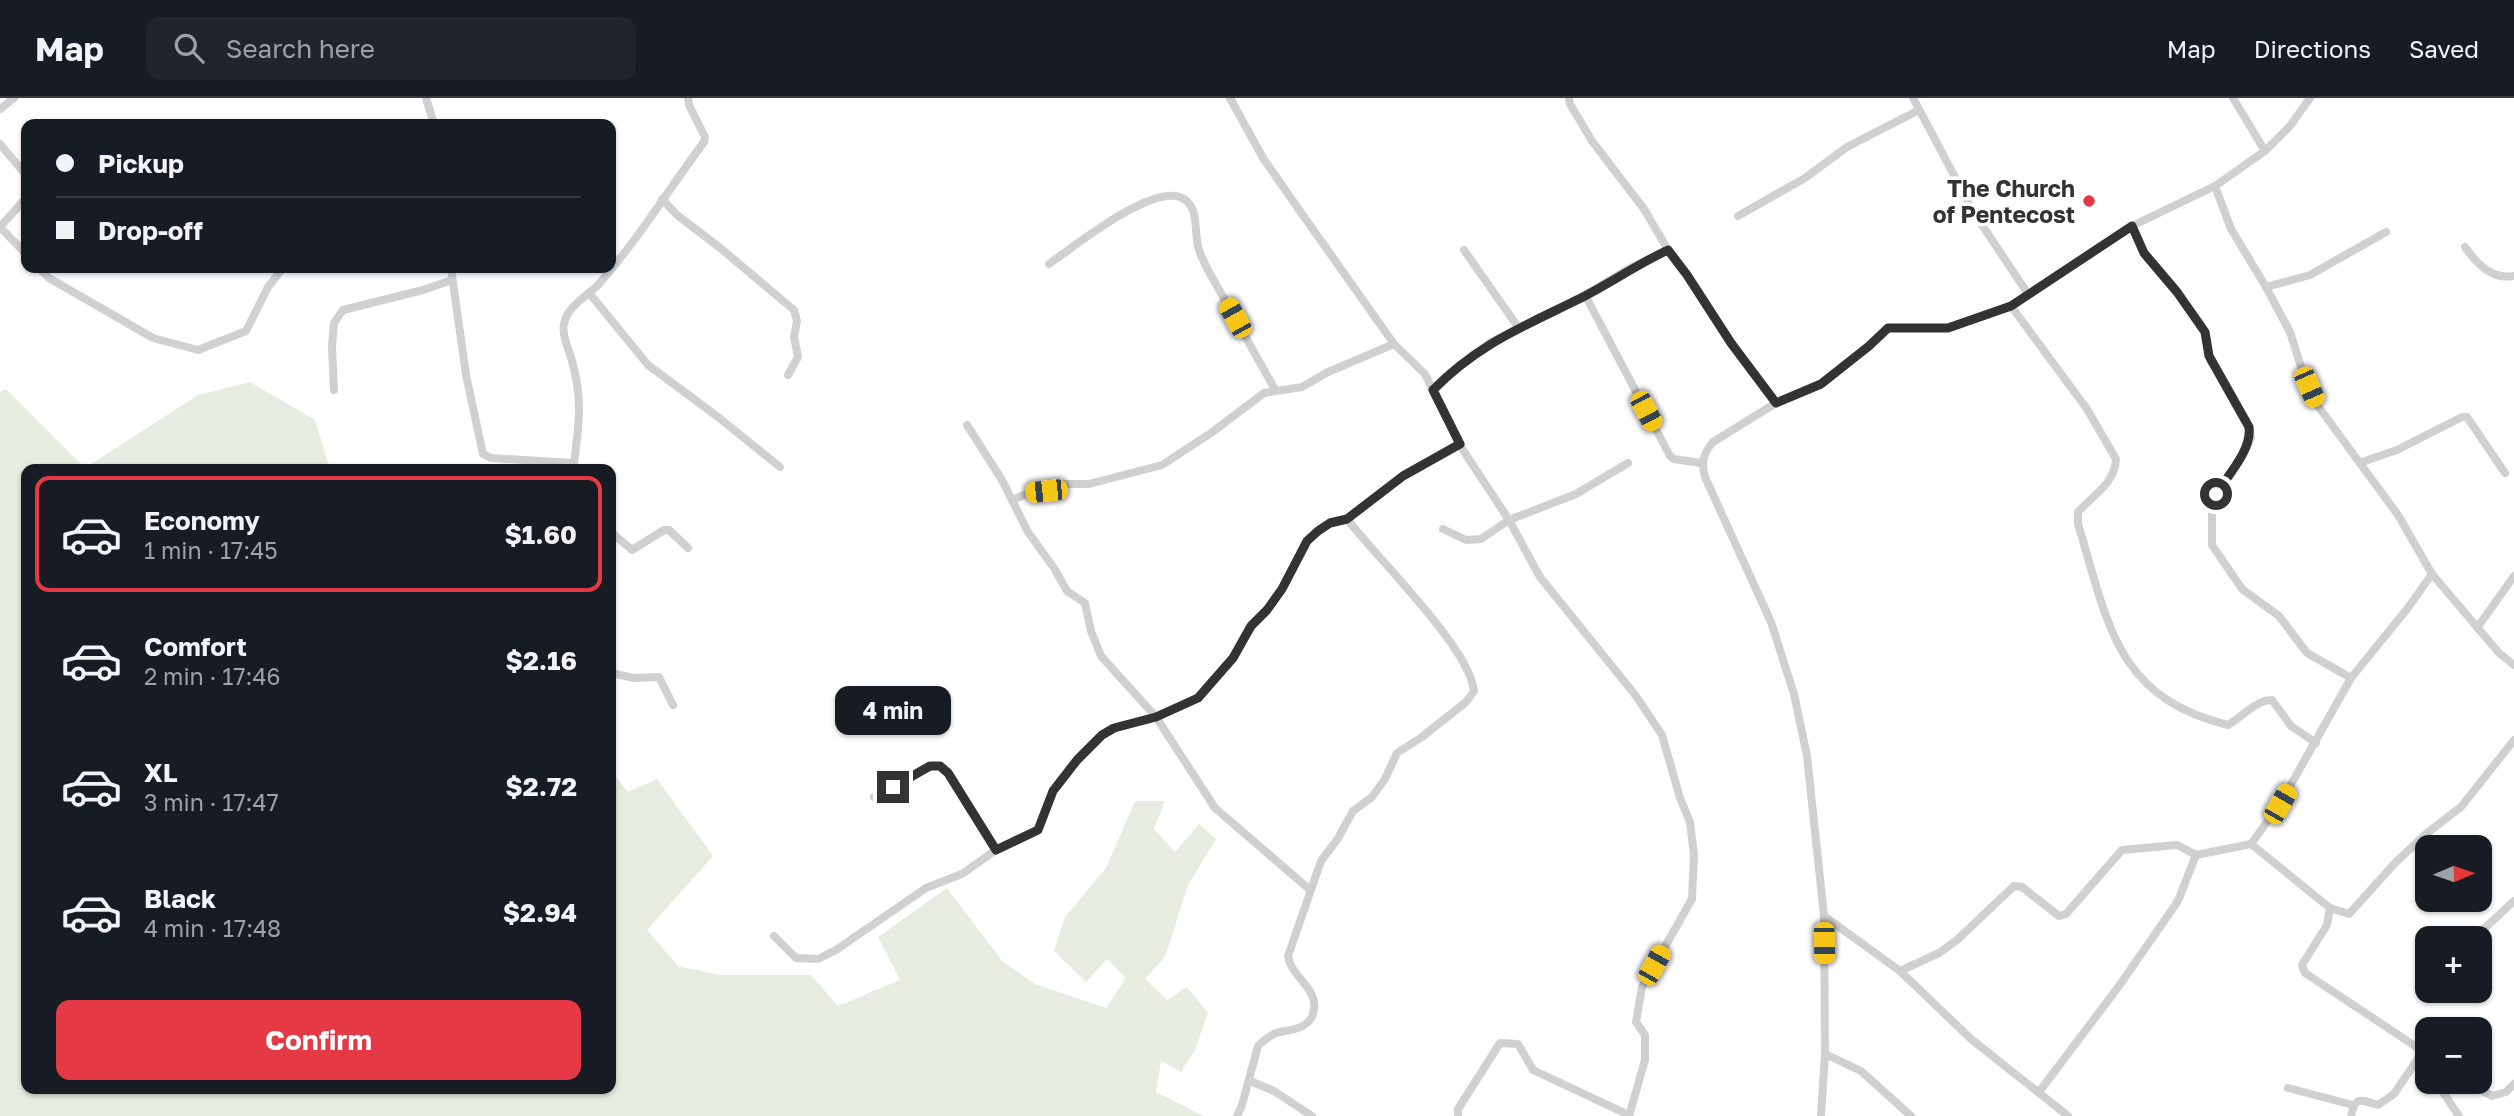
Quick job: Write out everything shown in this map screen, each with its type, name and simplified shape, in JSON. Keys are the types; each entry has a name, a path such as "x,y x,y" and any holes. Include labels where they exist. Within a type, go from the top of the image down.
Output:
{"street":[{"path":"0,109 13,98"},
{"path":"426,98 432,119"},
{"path":"616,262 705,142 688,98"},
{"path":"1230,98 1271,169 1394,344 1425,374 1460,444 1509,520 1539,577 1636,696 1662,735 1680,798 1690,822 1694,855 1692,899 1642,987 1636,1022 1645,1035 1645,1060 1629,1116 1533,1070 1518,1044 1500,1043 1458,1109 1458,1116"},
{"path":"1569,98 1592,141 1644,209 1668,250 1731,343 1776,403"},
{"path":"1913,98 1974,213 2028,294"},
{"path":"2233,98 2265,151"},
{"path":"1821,1116 1825,1054 1824,916 1807,755 1794,694 1771,622 1705,477 1701,463 1705,451 1713,442 1776,403 1821,384 1888,328 1948,328 2011,306 2132,226 2215,186 2265,151 2290,127 2310,98"},
{"path":"1738,216 1805,178 1847,147 1919,110"},
{"path":"0,144 21,169"},
{"path":"2215,186 2231,229 2290,332 2302,373 2315,402 2362,462 2398,515 2432,574 2499,653 2514,665"},
{"path":"1049,264 1117,217 1152,199 1177,196 1188,201 1195,216 1198,248 1208,270 1276,391"},
{"path":"662,199 677,215 794,310 797,321 794,337 798,357 788,375"},
{"path":"21,204 0,227 21,249"},
{"path":"2132,226 2144,253 2177,292 2205,332 2209,356 2249,427 2251,438 2247,447 2212,502 2212,545 2242,589 2279,616 2307,653 2351,678"},
{"path":"2266,286 2310,275 2386,232"},
{"path":"2465,247 2474,259 2493,275 2514,276"},
{"path":"1464,250 1518,327"},
{"path":"1433,390 1449,373 1491,342 1668,250"},
{"path":"44,273 153,338 198,350 246,331 268,287 279,273"},
{"path":"451,273 466,375 483,454 491,458 554,464"},
{"path":"575,464 581,406 573,362 564,334 565,320 571,310 590,294 608,273"},
{"path":"334,390 334,323 343,310 452,280"},
{"path":"590,294 648,365 719,417 780,467"},
{"path":"1585,295 1670,456 1701,463"},
{"path":"2011,306 2087,409 2116,459 2112,476 2096,496 2078,512 2078,524 2104,616 2121,652 2141,680 2162,698 2215,722 2228,725 2262,700 2272,700 2291,726 2316,743"},
{"path":"1012,500 1061,484 1089,484 1162,464 1212,433 1264,393 1302,387 1328,372 1394,344"},
{"path":"2362,462 2397,450 2462,417 2467,417 2505,473"},
{"path":"967,425 1028,531 1067,591 1085,603 1091,631 1101,656 1156,717 1215,808 1309,889"},
{"path":"774,936 796,958 818,960 869,930 926,888 962,874 996,850 1038,830 1053,791 1077,760 1102,735 1114,728 1156,717 1198,698 1233,658 1251,626 1282,589 1307,541 1330,523 1347,519 1403,476 1460,444"},
{"path":"1443,528 1472,541 1480,539 1509,520 1576,494 1628,463"},
{"path":"1237,1116 1250,1081 1258,1046 1277,1033 1296,1030 1310,1021 1314,1011 1314,998 1290,965 1288,956 1309,889 1321,861 1353,811 1372,797 1397,753 1466,702 1474,691 1469,669 1450,641 1367,546 1347,519"},
{"path":"616,536 632,550 664,530 669,530 688,548"},
{"path":"1900,971 1939,953 1957,940 2014,886 2022,887 2059,916 2066,914 2122,850 2177,845 2196,855 2251,844 2280,804 2351,678 2432,574"},
{"path":"2477,628 2514,576"},
{"path":"616,674 634,678 659,677 673,705"},
{"path":"2251,844 2330,908 2348,914 2395,863 2427,833 2461,807 2514,740"},
{"path":"874,797 930,766 940,766 948,773 996,850"},
{"path":"2039,1092 2119,986 2178,901 2196,855"},
{"path":"2487,926 2514,901"},
{"path":"2330,908 2327,925 2302,965 2305,973 2415,1045"},
{"path":"1824,916 1900,971 1971,1039 2068,1116"},
{"path":"1825,1054 1861,1071 1911,1116"},
{"path":"2288,1087 2353,1105 2361,1100 2378,1105 2394,1094 2415,1066"},
{"path":"1250,1081 1274,1091 1312,1116"},
{"path":"2488,1094 2492,1096 2506,1092 2514,1084"},
{"path":"2444,1094 2459,1116"},
{"path":"2351,1116 2353,1105"}],"shaded area":[{"path":"250,382 315,420 328,464 91,464 198,395"},
{"path":"6,389 81,464 21,464 21,1094 616,1094 616,776 628,792 657,779 713,856 647,930 678,966 719,975 811,975 838,1006 900,980 878,937 947,888 1002,961 1035,984 1106,1008 1126,978 1107,959 1086,982 1054,951 1065,917 1106,868 1135,801 1165,801 1154,829 1175,852 1199,824 1216,839 1188,885 1165,957 1145,979 1167,1000 1187,987 1208,1013 1194,1052 1181,1072 1161,1061 1156,1092 1204,1116 0,1116 0,392"}],"place":[{"name":"The Church of Pentecost","path":"2089,201"}],"route":[{"path":"893,787 930,766 940,766 948,773 996,850 1038,830 1053,791 1077,760 1102,735 1114,728 1156,717 1198,698 1233,658 1251,626 1282,589 1307,541 1330,523 1347,519 1367,506 1403,476 1460,444 1433,390 1449,373 1491,342 1668,250 1731,343 1776,403 1821,384 1888,328 1948,328 2011,306 2132,226 2144,253 2177,292 2205,332 2209,356 2249,427 2251,438 2247,447 2216,494"}]}
